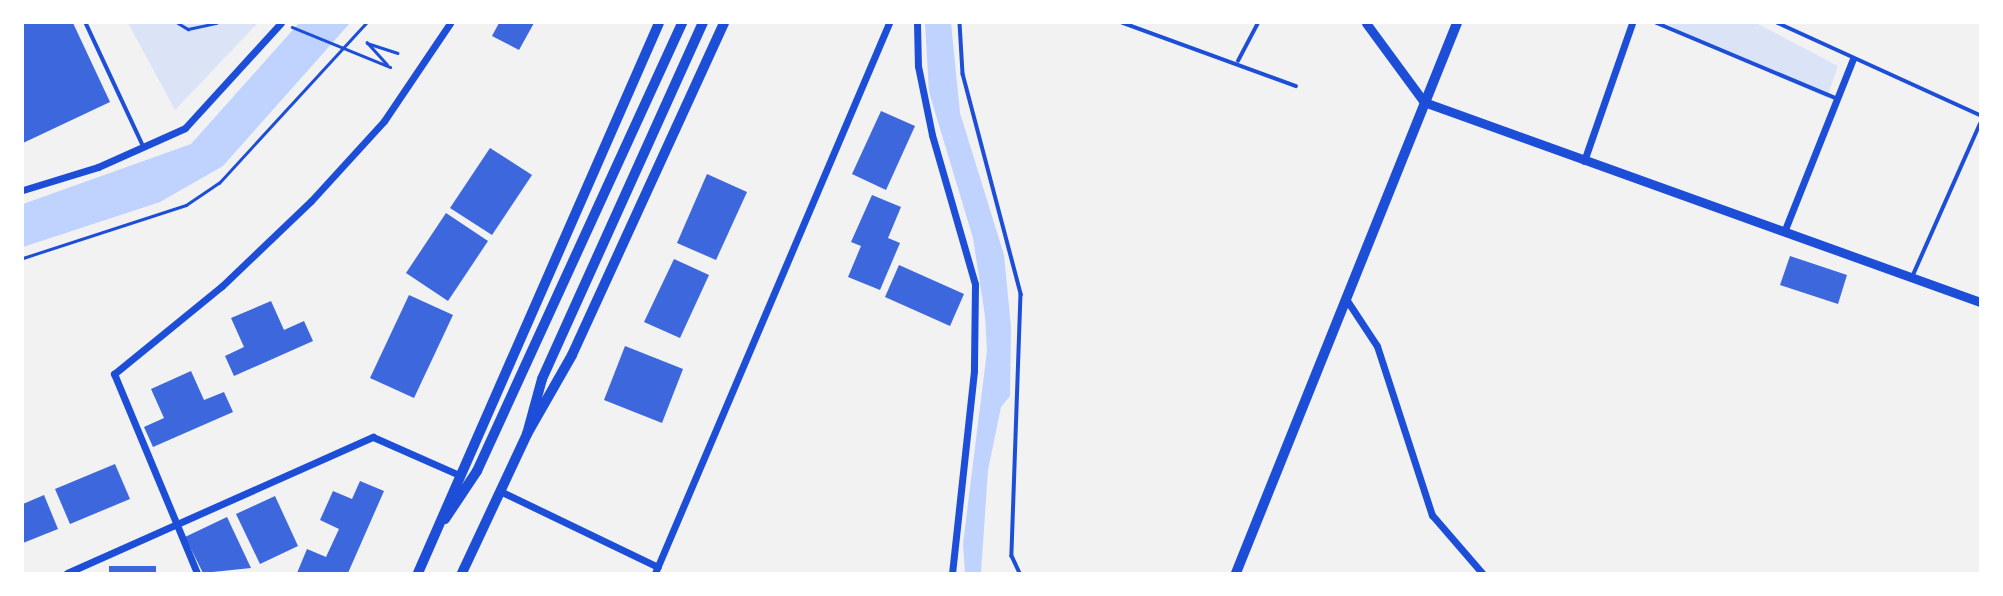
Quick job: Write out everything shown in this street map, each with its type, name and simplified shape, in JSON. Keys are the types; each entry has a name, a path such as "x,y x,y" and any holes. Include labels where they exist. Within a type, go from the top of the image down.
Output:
{"main road":[{"path":"445,519 457,474 659,23"},
{"path":"418,573 445,519 469,487 682,23"},
{"path":"527,434 542,379 703,23"},
{"path":"462,573 527,434 572,355 724,23"},
{"path":"1237,573 1457,23"}],"street":[{"path":"23,190 144,147 185,128 281,23"},
{"path":"197,573 114,374 222,286 311,201 384,121 450,23"},
{"path":"500,491 656,570 889,23"},
{"path":"917,23 918,66 932,135 975,284 974,371 952,573"},
{"path":"1366,23 1424,102 1584,162 1980,302"},
{"path":"1584,162 1632,23"},
{"path":"1784,232 1853,59"},
{"path":"1346,299 1377,346 1432,515 1482,573"},
{"path":"67,573 176,521 373,437 457,474"}],"lane":[{"path":"86,23 144,147"},
{"path":"960,23 963,74 1021,295 1012,556 1020,573"},
{"path":"1123,23 1138,25 1296,86"},
{"path":"1238,62 1258,23"},
{"path":"1657,23 1837,99"},
{"path":"1778,23 1980,115"},
{"path":"1912,277 1980,124"}],"path":[{"path":"178,23 188,29 216,23"},
{"path":"281,23 390,67 367,43 397,53"},
{"path":"23,258 186,205 219,183 366,23"}],"shaded area":[{"path":"128,23 258,23 175,110"},
{"path":"1664,23 1756,23 1838,66 1827,98"}],"water":[{"path":"299,23 350,23 223,166 160,202 23,247 23,204 191,144"},
{"path":"925,23 951,23 960,113 1004,255 1011,327 1010,396 1001,407 988,470 981,573 965,573 963,544 987,351 985,316 973,238 929,92"}],"building":[{"path":"23,23 73,23 110,102 23,143"},
{"path":"499,23 534,23 519,50 492,36"},
{"path":"881,111 915,126 886,190 852,174"},
{"path":"490,148 532,175 492,235 450,208"},
{"path":"707,174 747,192 716,260 677,243"},
{"path":"872,195 901,207 888,238 900,243 880,290 848,277 861,246 851,242"},
{"path":"446,213 488,241 448,301 406,273"},
{"path":"1790,256 1847,275 1838,304 1780,285"},
{"path":"674,259 709,275 680,338 644,322"},
{"path":"899,265 964,294 950,326 885,297"},
{"path":"409,295 453,315 414,398 370,378"},
{"path":"271,301 284,330 304,321 313,341 234,376 225,356 244,347 231,318"},
{"path":"625,346 683,369 662,423 604,400"},
{"path":"191,371 204,400 224,392 233,412 153,447 144,427 164,418 151,389"},
{"path":"115,464 130,499 70,524 55,489"},
{"path":"360,481 384,491 348,573 297,573 307,549 326,557 339,529 320,520 333,491 352,499"},
{"path":"44,495 58,529 23,543 23,504"},
{"path":"275,496 298,546 260,564 236,514"},
{"path":"227,517 251,568 203,573 185,537"},
{"path":"109,566 156,566 156,573 109,573"}]}
